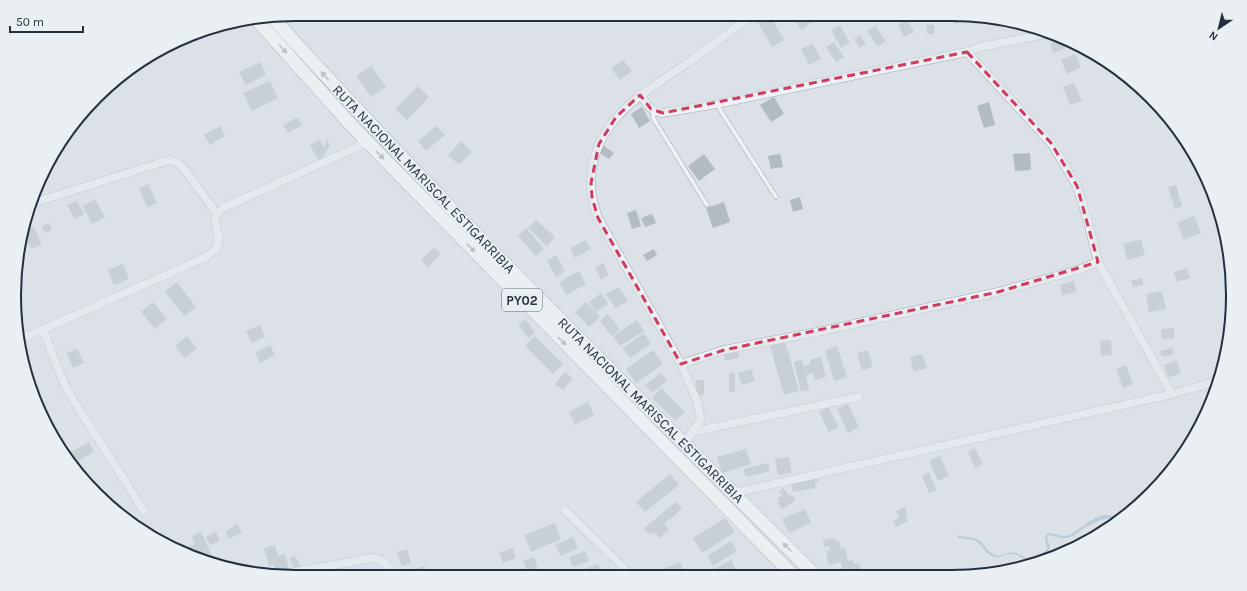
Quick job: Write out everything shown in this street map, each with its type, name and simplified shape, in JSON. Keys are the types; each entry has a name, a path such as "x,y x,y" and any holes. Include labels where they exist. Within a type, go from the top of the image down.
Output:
{"highway":[{"name":"RUTA NACIONAL MARISCAL ESTIGARRIBIA","path":"277,22 401,157 684,445 810,570"},
{"name":"RUTA NACIONAL MARISCAL ESTIGARRIBIA","path":"260,23 368,142 788,570"}],"street":[{"path":"684,445 701,420 697,400 680,364 598,218 592,197 591,183 594,161 599,144 605,132 616,117 640,95 716,43 745,21"},
{"path":"640,95 654,112 663,113 717,104 968,52 980,47 1038,35"},
{"path":"968,52 1052,142 1076,186 1087,218 1098,262 1172,394"},
{"path":"24,338 206,257 217,248 219,239 215,223 217,214 223,208 368,142"},
{"path":"38,201 169,160 182,166 217,214"},
{"path":"680,364 724,350 838,328 998,292 1078,270 1098,262"},
{"path":"43,329 68,390 144,511"},
{"path":"734,493 1172,394 1211,384"},
{"path":"692,432 858,397"},
{"path":"565,510 626,570"},
{"path":"305,570 373,558 380,559 387,563 390,570"}],"lane":[{"path":"717,104 776,197"},
{"path":"654,112 653,117 655,121 707,205"}],"highlighted area":[{"path":"967,52 1051,143 1077,186 1098,262 998,292 724,350 681,364 598,218 592,197 591,183 599,144 616,117 640,95 651,109 663,113"}],"water":[{"path":"1105,515 1115,516 1112,518 1100,520 1067,538 1048,535 1047,538 1050,548 1047,553 1043,554 1047,548 1045,540 1046,535 1050,533 1063,536 1070,535 1095,518"},
{"path":"958,535 979,540 988,551 998,556 1010,552 1018,554 1028,559 1025,560 1015,554 1008,554 999,557 992,556 976,541 957,537"}],"building":[{"path":"761,21 773,21 784,40 772,47 758,23"},
{"path":"795,21 810,21 811,22 802,30"},
{"path":"908,21 914,32 904,37 898,25"},
{"path":"840,25 850,43 841,48 831,30"},
{"path":"926,25 934,25 934,34 927,34"},
{"path":"875,26 886,41 878,47 867,31"},
{"path":"860,35 866,44 860,48 854,39"},
{"path":"1055,41 1068,47 1053,53 1050,43"},
{"path":"834,42 844,57 836,62 826,47"},
{"path":"813,44 821,59 809,65 801,49"},
{"path":"1075,54 1081,67 1067,74 1061,60"},
{"path":"623,60 632,71 620,80 611,68"},
{"path":"260,62 266,75 246,85 239,72"},
{"path":"371,66 386,87 371,97 356,76"},
{"path":"270,81 278,98 252,111 243,93"},
{"path":"1074,83 1082,101 1070,105 1063,87"},
{"path":"418,86 429,97 407,120 395,109"},
{"path":"774,97 784,114 771,122 760,105"},
{"path":"989,102 995,125 984,128 977,106"},
{"path":"642,107 650,121 639,128 631,114"},
{"path":"298,117 302,125 288,133 283,125"},
{"path":"220,126 225,136 210,145 204,135"},
{"path":"436,126 445,135 426,151 418,141"},
{"path":"326,138 330,146 319,162 310,145 320,140 325,149"},
{"path":"461,141 472,152 459,165 448,155"},
{"path":"603,145 614,153 609,159 598,152"},
{"path":"1030,153 1031,170 1015,171 1013,154"},
{"path":"704,154 715,169 699,181 688,166"},
{"path":"780,154 783,167 771,169 768,156"},
{"path":"148,184 157,203 147,207 139,188"},
{"path":"1176,185 1182,206 1175,209 1168,187"},
{"path":"800,197 803,209 793,212 790,200"},
{"path":"95,199 105,217 92,224 83,206"},
{"path":"77,201 84,214 75,219 67,205"},
{"path":"724,202 730,222 713,228 706,208"},
{"path":"636,210 641,226 632,229 627,213"},
{"path":"652,214 656,223 645,227 641,218"},
{"path":"1194,216 1201,233 1184,240 1177,223"},
{"path":"536,220 555,237 547,246 528,228"},
{"path":"49,223 52,230 45,233 42,226"},
{"path":"33,226 42,244 31,249 26,240 29,228"},
{"path":"526,228 544,249 536,256 518,236"},
{"path":"1141,239 1145,255 1127,260 1123,244"},
{"path":"586,240 591,249 575,258 570,248"},
{"path":"434,247 441,254 428,267 421,261"},
{"path":"654,249 657,255 647,261 643,255"},
{"path":"556,255 565,271 556,277 547,261"},
{"path":"603,263 609,275 601,280 595,267"},
{"path":"123,264 129,279 114,285 108,270"},
{"path":"1187,268 1190,278 1177,282 1174,272"},
{"path":"579,271 586,284 566,295 559,282"},
{"path":"1142,278 1143,285 1133,287 1131,280"},
{"path":"1074,281 1076,292 1062,295 1060,285"},
{"path":"177,282 196,307 184,316 165,292"},
{"path":"619,287 628,301 615,308 606,294"},
{"path":"1162,291 1166,309 1149,312 1146,294"},
{"path":"601,293 608,304 596,312 589,302"},
{"path":"153,302 167,319 155,329 141,312"},
{"path":"586,302 600,317 589,327 575,312"},
{"path":"608,314 620,329 612,336 600,321"},
{"path":"525,319 535,332 528,338 518,325"},
{"path":"637,320 644,331 620,346 613,336"},
{"path":"260,325 265,337 252,343 246,331"},
{"path":"1174,328 1174,338 1162,339 1161,329"},
{"path":"644,333 651,344 630,358 623,348"},
{"path":"187,336 197,348 185,358 175,346"},
{"path":"535,336 563,364 553,374 525,346"},
{"path":"1111,340 1112,355 1101,356 1100,341"},
{"path":"785,341 799,391 784,395 770,346"},
{"path":"270,345 275,355 260,363 255,353"},
{"path":"837,346 847,377 834,381 825,350"},
{"path":"1172,348 1174,354 1162,357 1160,351"},
{"path":"77,349 84,363 73,368 67,353"},
{"path":"653,350 663,364 636,383 626,369"},
{"path":"868,350 873,367 862,370 857,353"},
{"path":"738,351 739,358 725,361 724,354"},
{"path":"922,354 927,368 914,372 910,357"},
{"path":"821,357 826,377 815,380 813,373 806,375 809,390 801,392 794,362 802,360 804,366 811,364 810,360"},
{"path":"1176,360 1181,373 1169,378 1164,365"},
{"path":"1126,365 1133,384 1123,388 1116,369"},
{"path":"751,369 755,381 742,385 738,373"},
{"path":"565,372 573,378 563,390 555,384"},
{"path":"661,373 667,381 652,393 645,385"},
{"path":"729,373 735,373 735,392 729,392"},
{"path":"696,380 704,380 704,395 695,395"},
{"path":"661,388 685,412 676,421 652,398"},
{"path":"588,402 594,415 575,425 569,412"},
{"path":"848,404 859,427 848,433 837,409"},
{"path":"828,407 839,427 829,432 819,412"},
{"path":"89,442 94,452 77,461 70,452"},
{"path":"975,448 983,464 975,468 968,452"},
{"path":"746,449 751,464 722,473 717,457"},
{"path":"940,456 949,476 938,481 929,461"},
{"path":"789,457 792,473 778,475 775,459"},
{"path":"768,463 770,471 746,477 743,469"},
{"path":"929,472 937,490 929,493 922,476"},
{"path":"670,474 679,485 645,512 636,502"},
{"path":"818,477 819,482 815,483 815,488 793,492 791,482"},
{"path":"783,488 796,500 782,509 777,503 780,501 778,498 782,496 779,491"},
{"path":"676,502 682,509 664,524 669,530 659,538 654,532 650,535 644,528"},
{"path":"905,507 908,515 905,516 908,521 896,527 893,521 899,518 896,511"},
{"path":"805,509 811,523 789,533 782,519"},
{"path":"725,518 735,532 702,553 693,538"},
{"path":"555,523 561,539 531,552 524,535"},
{"path":"237,524 242,532 229,539 225,532"},
{"path":"201,532 213,557 187,548 195,544 192,536"},
{"path":"216,532 220,541 210,545 206,537"},
{"path":"573,537 578,548 561,556 555,545"},
{"path":"834,538 835,541 839,540 841,548 845,547 848,561 853,560 854,564 859,563 861,570 842,570 841,562 829,565 826,551 830,551 829,546 824,547 823,540"},
{"path":"731,541 737,551 713,566 707,556"},
{"path":"275,545 278,556 285,554 289,569 275,569 274,565 269,566 264,548"},
{"path":"513,548 516,558 503,563 499,553"},
{"path":"407,549 411,563 402,566 397,552"},
{"path":"585,551 589,561 573,567 569,557"},
{"path":"295,556 301,567 296,570 289,558"},
{"path":"534,557 538,570 527,570 523,561"},
{"path":"731,560 736,570 712,570"},
{"path":"680,562 683,570 660,570"},
{"path":"598,564 601,570 583,570"},
{"path":"425,566 426,570 414,570"}]}
